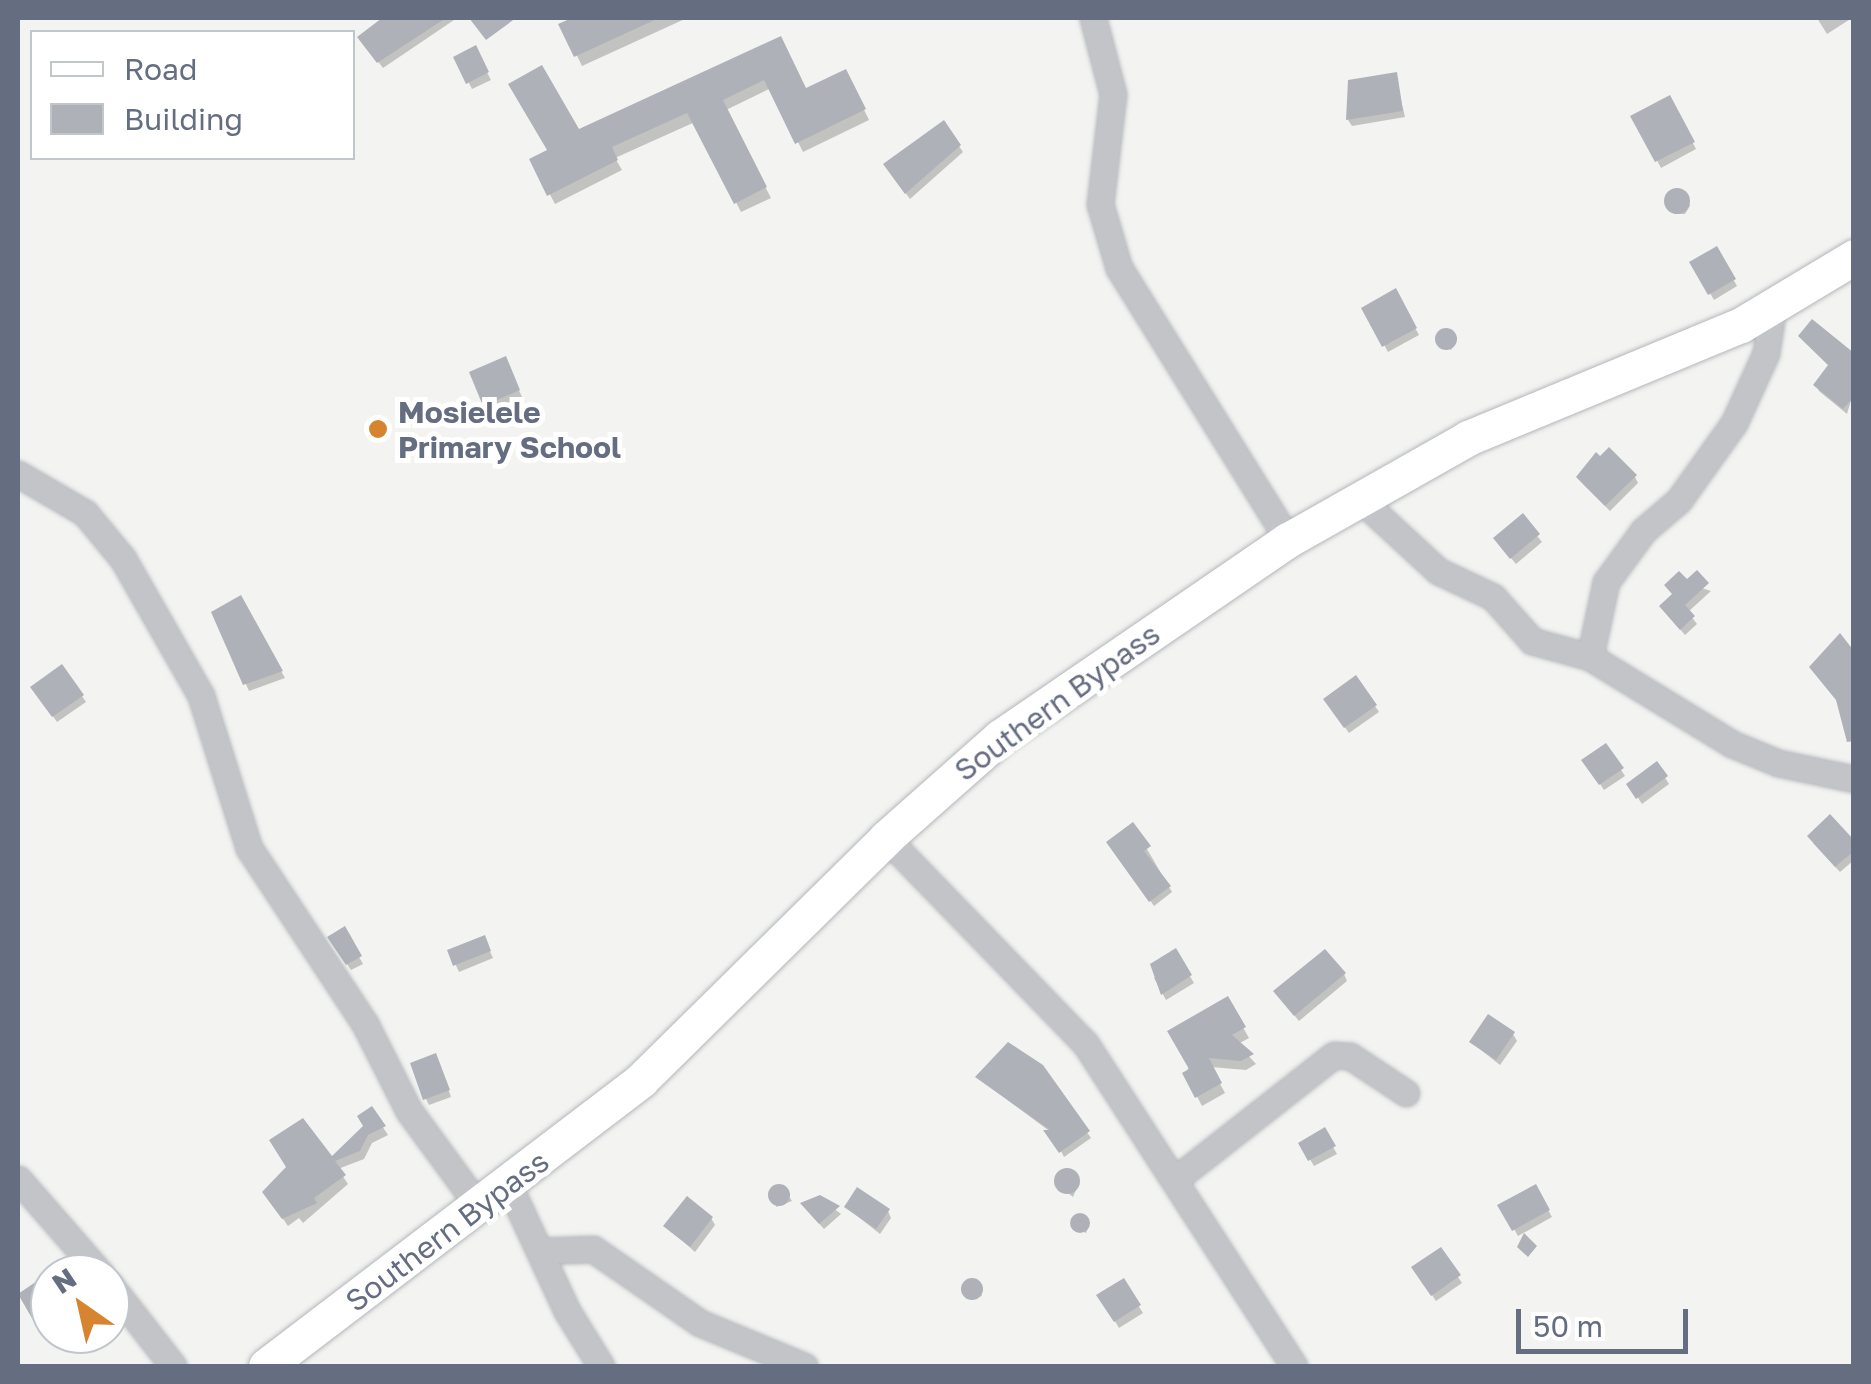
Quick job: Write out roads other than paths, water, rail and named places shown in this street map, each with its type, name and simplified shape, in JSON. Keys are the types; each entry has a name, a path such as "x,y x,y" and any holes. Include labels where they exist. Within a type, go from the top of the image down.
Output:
{"street":[{"path":"1092,18 1114,94 1100,204 1118,268 1288,540"},
{"name":"Southern Bypass","path":"266,1366 509,1186 700,1026 886,838 1000,737 1288,540 1360,499 1513,417 1676,355 1774,307 1854,258"},
{"path":"1590,657 1606,582 1643,531 1679,500 1734,423 1766,353 1774,307"},
{"path":"18,474 85,513 123,559 202,696 249,848 365,1024 409,1111 480,1208"},
{"path":"1360,499 1438,571 1493,596 1532,640 1590,657 1732,744 1778,763 1854,778"},
{"path":"886,838 1085,1043 1176,1178 1294,1366"},
{"path":"1176,1178 1334,1055 1350,1056 1406,1093"},
{"path":"18,1179 84,1254"},
{"path":"509,1186 601,1366"},
{"path":"540,1251 593,1249 700,1323 804,1366"},
{"path":"130,1311 173,1366"}],"place":[{"name":"Mosielele Primary School","path":"378,429"}]}
